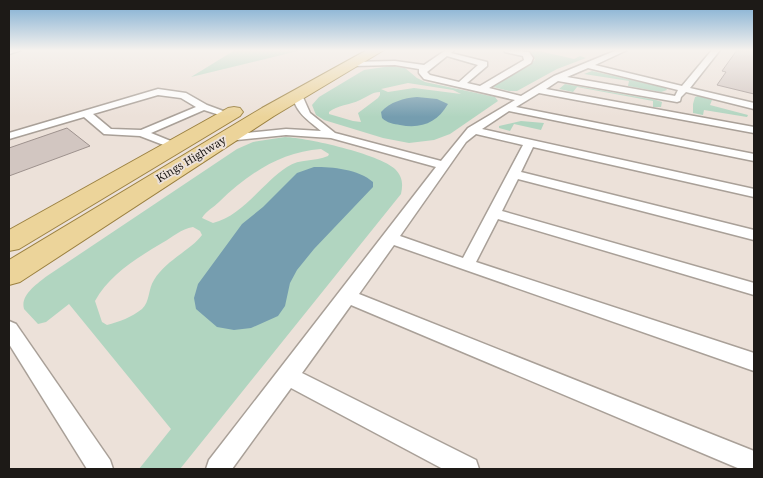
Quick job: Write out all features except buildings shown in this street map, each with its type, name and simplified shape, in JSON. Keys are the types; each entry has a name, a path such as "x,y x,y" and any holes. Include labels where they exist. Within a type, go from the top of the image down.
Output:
{"main road":[{"name":"Kings Highway","path":"9,242 229,115 318,72"},
{"name":"Kings Highway","path":"9,274 297,95 329,72"}],"lane":[{"path":"423,72 426,77 524,99"},
{"path":"460,85 475,72"},
{"path":"480,90 509,72"},
{"path":"218,469 462,140 472,130 507,108 570,72"},
{"path":"616,72 754,106"},
{"path":"677,116 677,99 698,72"},
{"path":"557,78 677,99"},
{"path":"537,90 754,130"},
{"path":"9,136 158,92 184,95 204,107 229,115"},
{"path":"297,95 300,108 305,115 325,128 331,135"},
{"path":"142,133 204,107"},
{"path":"507,108 754,158"},
{"path":"86,114 108,132 142,133 174,146"},
{"path":"472,130 754,193"},
{"path":"227,138 268,132 331,135 444,165"},
{"path":"466,265 530,142"},
{"path":"514,174 754,235"},
{"path":"493,213 754,289"},
{"path":"391,238 754,362"},
{"path":"346,296 754,463"},
{"path":"9,329 101,469"},
{"path":"288,376 467,469"}],"green space":[{"path":"199,72 210,72 191,77"},
{"path":"360,72 410,72 425,82 495,97 498,101 450,134 434,140 409,143 383,138 324,120 316,115 312,105 319,97","holes":["408,83 453,90 461,94 414,88 388,92 381,89","380,92 380,95 358,113 361,122 329,114 329,112 336,108 356,102 374,93"]},
{"path":"513,72 551,72 517,91 493,87 493,84"},
{"path":"598,72 666,88 667,90 661,92 628,86 629,81 584,74"},
{"path":"565,84 656,100 662,102 661,107 653,107 653,101 577,87 573,92 559,89"},
{"path":"698,96 712,100 710,105 748,115 747,117 704,110 703,115 693,113 695,97"},
{"path":"521,121 544,123 541,130 514,124 510,131 499,128 499,126"},
{"path":"285,137 296,138 343,148 374,158 387,163 398,172 402,181 401,194 180,469 139,469 171,429 69,304 46,322 38,324 24,309 24,299 30,290 47,276 237,149 253,142","holes":["321,149 329,154 328,156 297,162 287,167 234,214 213,223 202,218 241,182 266,166 292,155","193,227 200,231 202,235 192,246 159,273 152,284 145,306 130,317 107,325 102,322 95,301 108,283 124,268 143,255 181,231"]}],"water":[{"path":"417,97 437,99 448,104 439,116 422,125 398,125 382,118 381,112 393,103"},
{"path":"314,167 337,168 360,174 373,182 373,187 314,249 297,270 290,283 285,306 278,316 251,328 234,330 217,327 196,309 194,298 198,284 242,224 263,207 297,173"}]}
